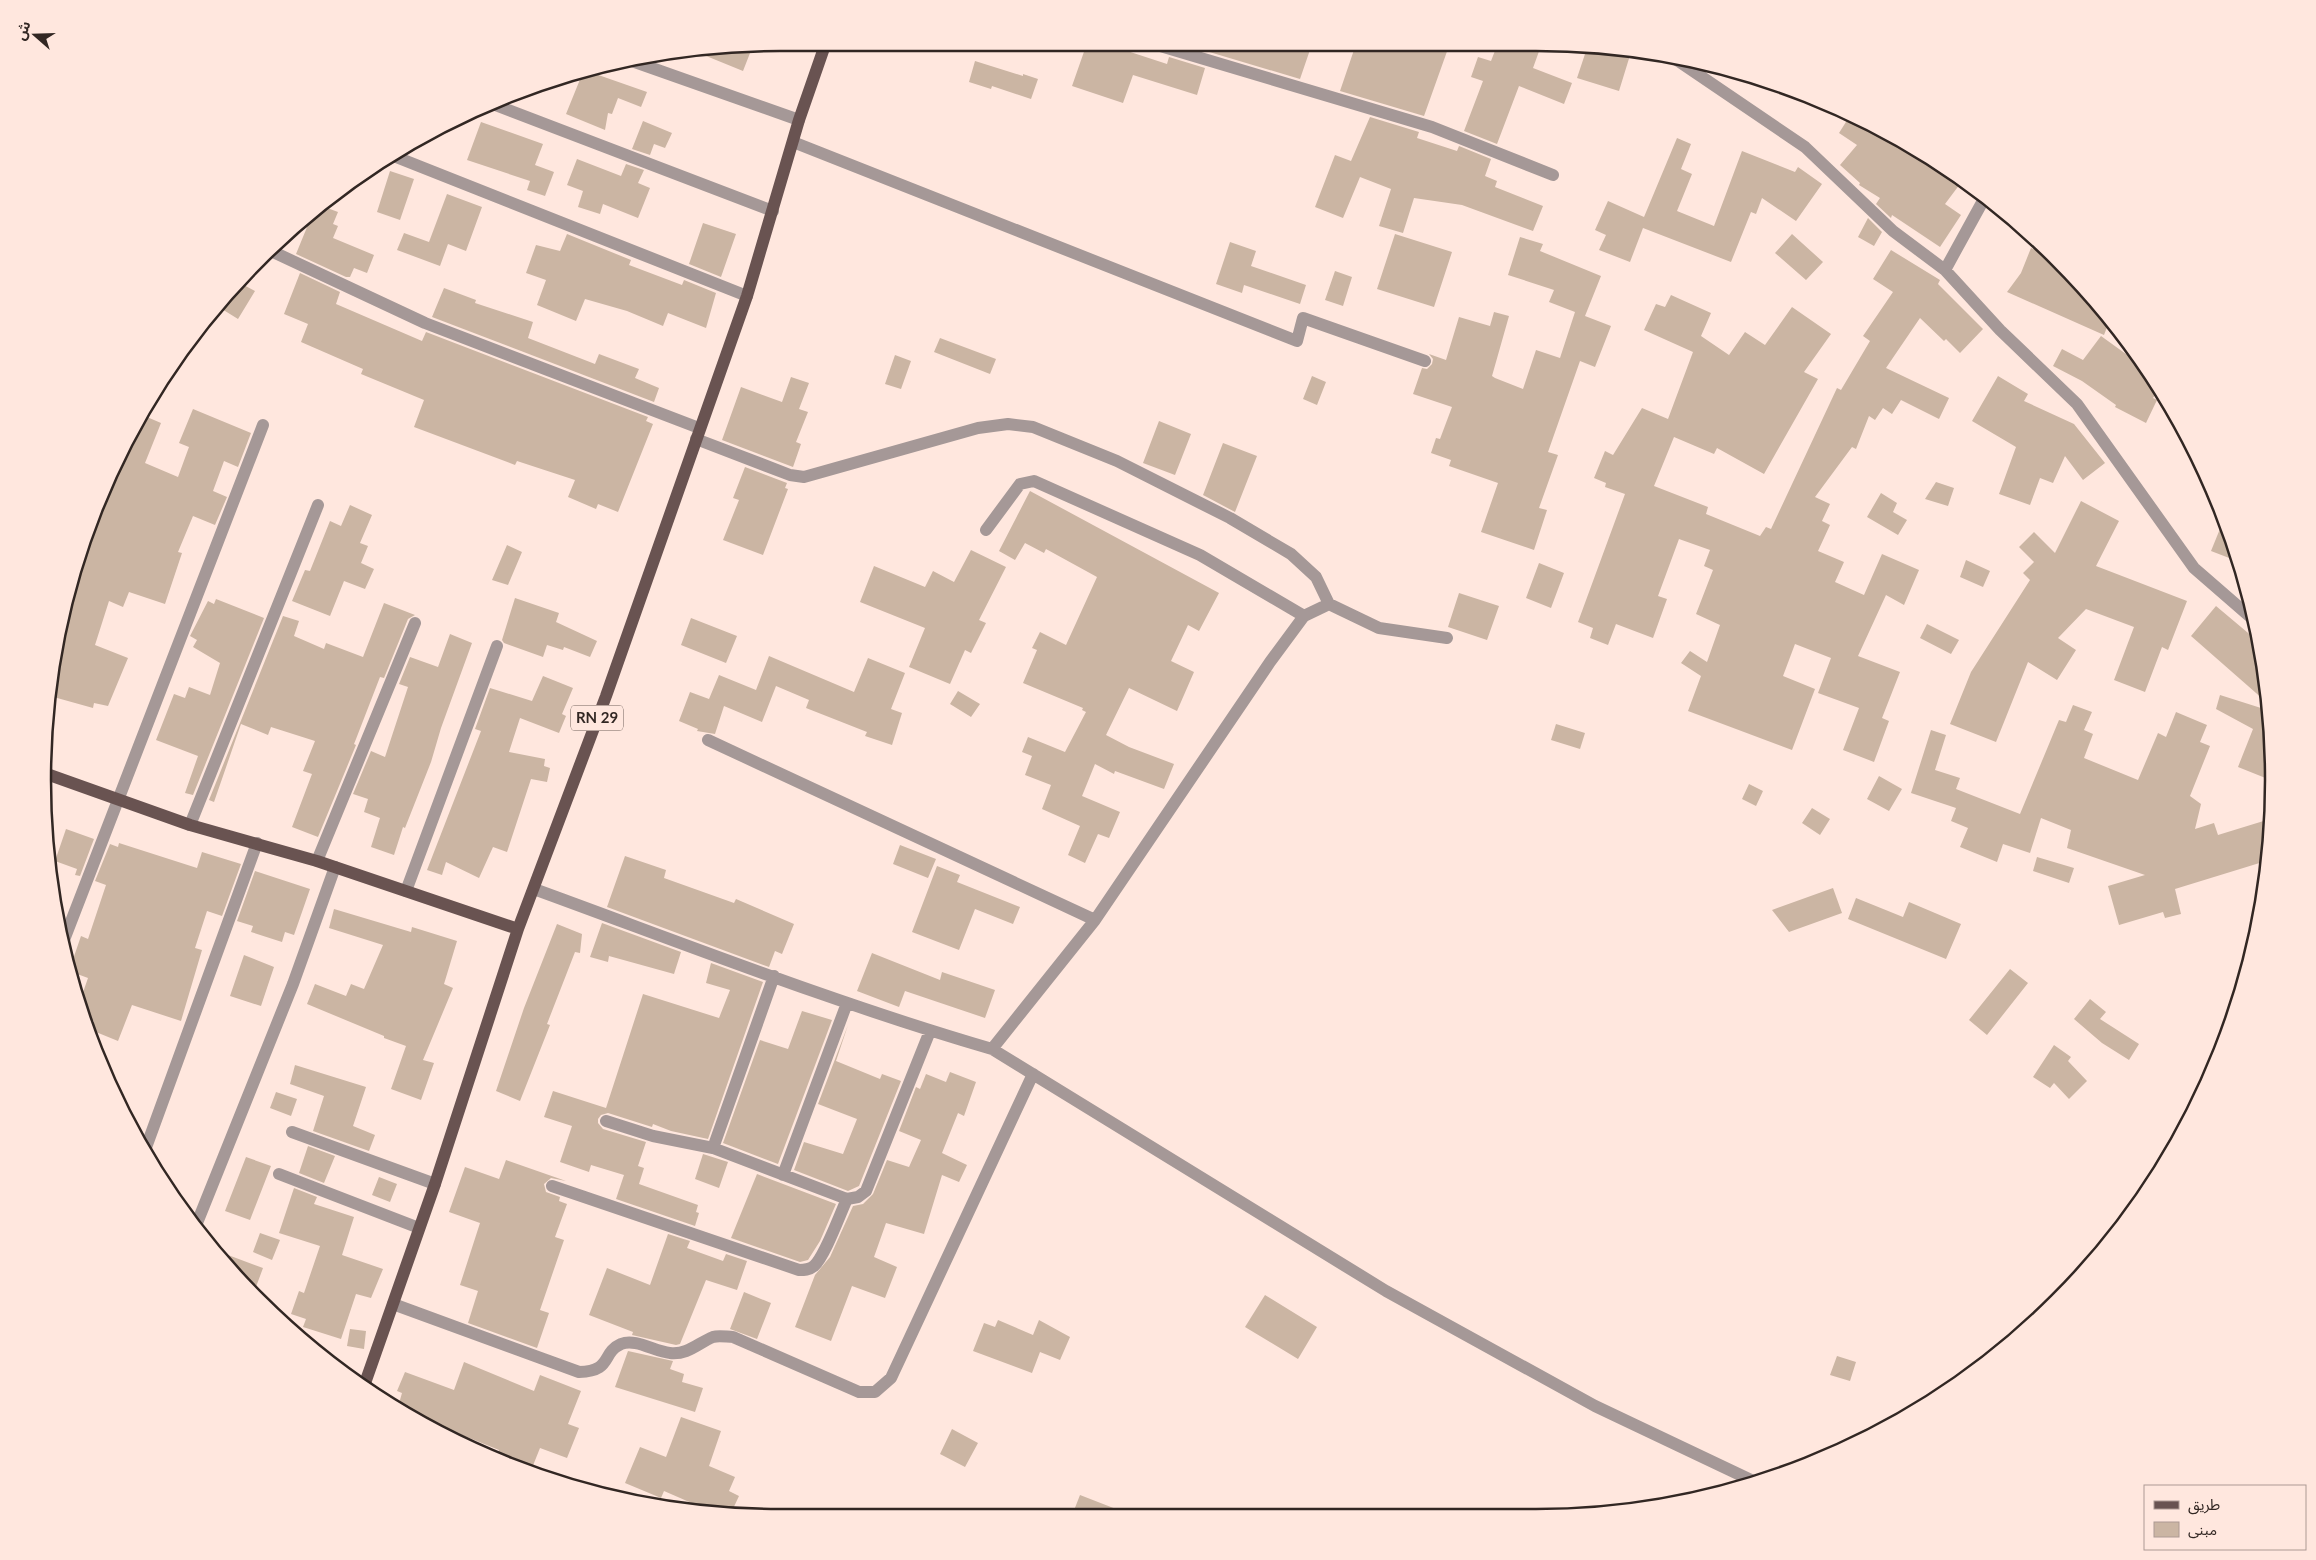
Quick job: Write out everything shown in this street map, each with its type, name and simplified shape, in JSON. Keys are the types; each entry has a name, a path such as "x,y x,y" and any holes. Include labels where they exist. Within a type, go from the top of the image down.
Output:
{"main road":[{"name":"RN 29","path":"366,1380 435,1184 518,929 606,696 747,296 799,120 823,51"},
{"path":"51,775 190,825 317,861 518,929"}],"street":[{"path":"1177,51 1432,127 1553,175"},
{"path":"642,64 799,120"},
{"path":"1688,67 1805,147 1893,231 1945,270 2000,330 2077,404 2194,568 2245,612"},
{"path":"501,107 773,211"},
{"path":"793,142 1296,341 1303,318 1425,361"},
{"path":"400,159 747,296"},
{"path":"1945,270 1982,203"},
{"path":"277,254 426,323 698,434 790,475 804,477 978,428 1008,424 1032,427 1116,461 1230,518 1292,554 1316,577 1329,604 1379,628 1447,638"},
{"path":"67,932 263,425"},
{"path":"986,530 1020,484 1028,480 1034,481 1200,555 1304,616"},
{"path":"190,825 318,505"},
{"path":"992,1049 1095,920 1270,662 1304,616 1329,604"},
{"path":"317,861 415,623"},
{"path":"406,891 497,646"},
{"path":"708,740 1095,920"},
{"path":"148,1142 257,843"},
{"path":"198,1218 293,984 335,867"},
{"path":"534,889 930,1031 992,1049 1386,1290 1595,1406 1746,1478"},
{"path":"713,1148 774,976"},
{"path":"784,1175 847,1002"},
{"path":"606,1121 653,1136 713,1148 847,1199 858,1197 866,1191 930,1031"},
{"path":"393,1304 579,1372 591,1372 603,1367 615,1349 629,1342 670,1353 689,1351 715,1336 733,1337 860,1392 875,1392 891,1378 1033,1074"},
{"path":"292,1132 435,1184"},
{"path":"279,1174 419,1228"},
{"path":"552,1186 799,1270 807,1270 814,1267 847,1199"}],"building":[{"path":"1084,51 1127,51 1167,64 1169,57 1205,68 1197,95 1133,75 1123,103 1072,86"},
{"path":"1206,51 1310,51 1300,79"},
{"path":"1354,51 1447,51 1424,116 1340,91"},
{"path":"1495,51 1539,51 1533,68 1572,83 1564,104 1519,86 1497,144 1464,131 1483,81 1471,77 1478,57 1491,61"},
{"path":"750,52 743,71 705,55"},
{"path":"1585,53 1630,57 1619,91 1577,78"},
{"path":"975,61 1038,79 1031,99 992,86 991,89 969,82"},
{"path":"597,75 647,92 641,107 618,98 612,114 608,113 605,130 566,114 580,79 591,76"},
{"path":"1370,117 1419,132 1417,138 1457,151 1459,146 1491,159 1485,176 1497,181 1495,187 1543,206 1533,231 1462,205 1414,198 1403,233 1379,226 1391,189 1360,177 1343,218 1315,207 1335,155 1351,161"},
{"path":"643,121 672,133 665,148 654,144 650,155 632,149"},
{"path":"1847,121 1858,126 1900,149 1958,186 1945,204 1961,215 1940,247 1892,215 1891,218 1876,204 1880,198 1859,185 1860,183 1840,165 1857,145 1839,133"},
{"path":"481,122 543,144 535,165 554,172 545,196 527,190 530,181 467,160"},
{"path":"1677,138 1691,144 1681,169 1692,174 1677,211 1714,226 1742,151 1795,172 1798,167 1822,184 1796,221 1762,198 1756,214 1751,212 1731,262 1643,228 1630,262 1599,250 1606,235 1595,230 1608,201 1644,217"},
{"path":"577,159 621,176 626,164 644,170 638,183 650,188 638,218 603,204 600,214 578,207 583,191 567,185"},
{"path":"390,171 414,179 400,220 377,212"},
{"path":"447,194 482,207 466,251 448,244 440,266 397,250 404,233 429,242"},
{"path":"328,208 338,212 333,224 338,226 333,238 374,255 367,273 354,268 350,277 346,277 296,254 308,226"},
{"path":"1868,218 1882,232 1874,246 1858,237"},
{"path":"703,223 736,234 721,277 689,264"},
{"path":"567,234 631,260 629,265 682,285 684,280 716,293 706,328 668,313 663,326 627,311 585,299 576,321 537,305 546,280 526,273 536,245 560,251"},
{"path":"1395,234 1452,252 1434,307 1377,289"},
{"path":"1792,234 1823,262 1806,280 1775,253"},
{"path":"1520,237 1543,244 1540,251 1601,276 1585,316 1611,326 1595,367 1580,361 1548,452 1558,455 1539,508 1547,510 1534,550 1481,532 1498,483 1449,466 1451,460 1431,453 1436,438 1440,439 1452,407 1413,394 1422,368 1427,369 1432,364 1433,359 1429,354 1446,360 1459,317 1490,326 1494,312 1509,316 1492,376 1495,378 1523,389 1536,350 1560,358 1575,312 1549,302 1554,290 1508,275"},
{"path":"1230,242 1256,251 1251,266 1306,285 1300,304 1244,285 1242,293 1216,284"},
{"path":"2031,248 2034,249 2084,300 2107,327 2104,335 2007,292 2021,273"},
{"path":"1891,250 1940,280 1938,284 1983,329 1960,353 1946,339 1944,341 1920,318 1886,368 1949,398 1939,419 1901,400 1892,414 1883,408 1875,420 1869,416 1856,449 1852,447 1815,497 1830,504 1822,521 1830,525 1818,551 1844,562 1835,582 1864,595 1882,554 1919,570 1904,605 1886,595 1858,656 1900,672 1882,718 1889,721 1874,762 1843,750 1859,708 1818,693 1831,658 1795,644 1783,676 1815,689 1792,750 1688,711 1701,676 1681,663 1690,651 1707,662 1720,625 1696,614 1713,570 1704,566 1710,550 1679,539 1658,596 1667,599 1653,638 1616,624 1608,645 1590,638 1593,628 1578,622 1625,494 1605,487 1606,483 1594,478 1605,451 1613,455 1642,408 1668,419 1693,352 1644,330 1656,304 1665,307 1671,295 1711,313 1701,336 1729,355 1745,332 1765,345 1792,307 1831,334 1804,372 1818,379 1764,474 1717,448 1714,454 1674,437 1654,486 1708,507 1706,514 1760,536 1766,527 1771,529 1837,388 1841,390 1870,341 1863,336 1893,292 1873,279"},
{"path":"1335,271 1352,277 1343,306 1325,300"},
{"path":"300,273 340,292 336,304 422,341 426,332 648,417 646,421 653,424 618,512 598,504 596,509 568,497 575,480 517,461 515,465 414,427 424,400 361,374 363,369 301,342 308,324 284,314"},
{"path":"245,286 255,291 238,319 224,310"},
{"path":"444,288 476,300 475,303 533,322 528,338 595,364 599,354 639,369 635,378 659,388 654,402 432,317"},
{"path":"2101,336 2128,356 2154,396 2153,398 2157,400 2146,423 2115,407 2116,405 2082,381 2053,366 2062,349 2083,360"},
{"path":"940,338 996,359 990,374 934,352"},
{"path":"895,355 911,361 901,389 885,384"},
{"path":"1312,376 1326,382 1317,405 1303,399"},
{"path":"1998,376 2028,394 2024,401 2074,424 2105,463 2083,480 2065,456 2053,483 2040,478 2030,505 1999,494 2016,447 1972,421"},
{"path":"791,377 809,383 799,409 808,412 796,442 801,444 793,467 722,440 741,387 782,402"},
{"path":"193,409 251,433 238,467 224,461 213,491 227,497 215,525 193,516 178,552 182,553 165,604 129,592 123,607 109,601 95,645 128,658 108,706 94,703 93,708 56,698 65,638 76,591 90,546 126,458 148,418 161,423 145,463 178,477 189,447 179,443"},
{"path":"1159,421 1191,434 1175,475 1143,463"},
{"path":"1223,443 1257,456 1235,512 1203,495"},
{"path":"745,467 787,483 785,488 788,489 763,555 723,540 739,500 733,498"},
{"path":"1936,482 1954,488 1948,506 1925,499"},
{"path":"1030,491 1219,593 1199,631 1188,625 1171,661 1194,672 1177,711 1129,688 1106,735 1129,747 1174,764 1164,789 1115,771 1114,774 1095,764 1082,796 1120,812 1109,838 1098,834 1085,863 1068,855 1080,826 1042,809 1051,785 1025,775 1032,756 1022,752 1028,737 1065,752 1086,712 1082,710 1083,708 1023,683 1037,650 1032,648 1040,632 1066,645 1097,577 1046,549 1044,553 1025,543 1015,560 999,551"},
{"path":"1881,493 1897,503 1893,512 1907,520 1898,535 1867,517"},
{"path":"2081,501 2119,521 2096,566 2187,601 2168,650 2162,647 2145,692 2114,680 2134,627 2086,609 2058,638 2076,650 2057,680 2028,662 1996,742 1950,724 1971,672 2030,580 2023,573 2034,562 2019,547 2034,532 2055,553"},
{"path":"350,505 372,515 360,543 368,546 361,563 374,569 365,589 344,581 330,616 292,601 305,570 310,571 330,521 341,526"},
{"path":"2220,529 2230,558 2211,551"},
{"path":"507,545 522,552 508,585 492,580"},
{"path":"971,550 1006,567 979,620 986,623 971,653 965,650 950,684 909,667 925,628 860,602 874,566 925,587 933,571 954,582"},
{"path":"1966,560 1990,571 1983,587 1960,577"},
{"path":"1539,563 1564,573 1551,608 1526,598"},
{"path":"1459,593 1499,606 1487,640 1448,627"},
{"path":"515,598 559,613 556,622 597,641 590,657 564,647 563,650 547,645 543,657 504,643 502,640"},
{"path":"216,599 264,618 193,795 185,793 198,756 156,740 174,694 185,698 189,687 210,695 220,663 193,647 197,640 190,636 208,601 214,604"},
{"path":"384,603 415,615 408,619 384,678 380,677 354,744 356,745 318,837 292,827 312,774 303,771 315,741 271,727 268,735 241,724 214,802 209,800 283,616 299,621 294,636 324,649 326,643 363,657"},
{"path":"2216,606 2250,635 2260,696 2191,636"},
{"path":"691,618 737,636 726,663 681,645"},
{"path":"1927,624 1959,640 1951,654 1920,638"},
{"path":"450,634 472,643 441,728 431,762 405,828 403,827 394,855 371,847 380,818 364,812 368,799 353,794 371,751 385,757 408,687 399,684 410,657 438,667"},
{"path":"769,656 854,692 868,658 905,673 891,709 902,713 892,745 865,736 867,732 806,708 809,700 776,686 762,722 724,706 715,734 697,731 698,729 679,721 690,692 709,699 719,675 756,690"},
{"path":"543,676 573,688 562,714 566,716 559,733 520,718 509,752 545,759 544,766 550,768 547,782 531,779 507,852 493,847 479,878 446,862 442,875 427,870 481,731 475,729 490,688 532,701"},
{"path":"958,691 980,704 971,717 950,704"},
{"path":"2220,695 2261,708 2265,778 2238,767 2253,729 2216,709"},
{"path":"2073,705 2092,712 2084,730 2093,734 2084,758 2138,780 2158,733 2166,737 2176,712 2207,725 2200,742 2210,746 2190,796 2201,804 2195,829 2214,823 2218,835 2263,821 2260,863 2175,889 2181,914 2165,918 2163,912 2119,925 2108,886 2145,875 2067,848 2071,830 2041,818 2030,853 2003,844 1997,862 1960,847 1968,828 1951,821 1956,808 1911,793 1931,730 1946,735 1935,770 1960,778 1956,789 2020,814 2059,720 2066,722"},
{"path":"1556,724 1585,733 1580,749 1551,740"},
{"path":"1879,776 1902,789 1889,811 1867,799"},
{"path":"1749,784 1763,791 1756,806 1742,799"},
{"path":"1812,808 1830,819 1820,835 1802,823"},
{"path":"66,829 94,839 80,876 75,875 77,869 56,861"},
{"path":"119,843 197,868 202,852 241,864 222,916 207,911 195,948 202,950 181,1021 132,1005 118,1041 97,1032 83,992 88,978 78,974 73,958 81,936 88,939 106,885 95,881 110,844 118,847"},
{"path":"900,845 936,859 928,878 893,864"},
{"path":"625,856 666,870 664,878 734,903 736,899 794,924 782,954 775,951 769,967 607,907"},
{"path":"2037,857 2074,868 2069,883 2033,871"},
{"path":"937,866 960,875 957,882 1020,907 1013,924 975,909 959,950 912,932"},
{"path":"255,871 310,889 294,935 285,932 282,942 251,932 253,926 237,921"},
{"path":"1833,888 1842,913 1789,932 1772,910"},
{"path":"1856,898 1903,917 1909,902 1961,924 1946,959 1848,919"},
{"path":"334,909 411,932 412,927 457,941 444,984 453,988 423,1060 434,1063 421,1100 391,1089 406,1046 307,1004 315,984 346,996 351,984 364,989 383,945 329,928"},
{"path":"602,923 681,952 674,974 609,956 608,962 590,957"},
{"path":"557,924 582,934 580,953 575,952 547,1024 550,1025 520,1101 496,1091 524,1008"},
{"path":"872,953 940,980 942,972 995,990 985,1018 905,991 899,1007 857,991"},
{"path":"244,955 274,967 261,1006 230,996"},
{"path":"711,963 763,982 708,1139 671,1131 653,1124 652,1127 608,1113 601,1115 598,1119 598,1123 603,1129 646,1142 638,1166 644,1168 639,1184 698,1205 696,1212 699,1213 695,1226 616,1199 624,1175 591,1165 589,1172 560,1162 572,1126 544,1117 553,1091 606,1108 643,994 719,1018 730,990 706,983"},
{"path":"2010,969 2028,983 1987,1035 1969,1020"},
{"path":"2090,999 2106,1012 2100,1019 2139,1044 2129,1060 2102,1043 2074,1019"},
{"path":"802,1011 832,1020 778,1164 723,1143 760,1040 788,1049"},
{"path":"848,1025 836,1061 880,1079 882,1074 901,1081 859,1186 848,1191 794,1170 804,1142 843,1154 857,1119 818,1104"},
{"path":"2054,1045 2071,1057 2068,1061 2087,1081 2069,1099 2054,1083 2050,1088 2033,1077"},
{"path":"295,1065 366,1087 353,1126 375,1135 369,1151 313,1131 324,1096 290,1084"},
{"path":"950,1072 976,1082 964,1116 958,1113 942,1153 967,1165 959,1182 942,1175 924,1234 886,1223 874,1257 897,1267 885,1298 852,1286 831,1341 795,1327 815,1275 830,1257 853,1206 863,1204 873,1194 887,1160 909,1167 921,1140 899,1131 916,1087 920,1089 926,1074 946,1082"},
{"path":"276,1092 297,1099 291,1116 270,1108"},
{"path":"308,1146 335,1156 324,1183 299,1173"},
{"path":"703,1154 728,1162 719,1188 695,1179"},
{"path":"246,1157 271,1166 250,1220 225,1211"},
{"path":"506,1160 566,1181 551,1178 544,1184 546,1192 560,1197 559,1201 567,1204 555,1237 564,1240 540,1310 549,1313 537,1348 468,1323 478,1291 460,1285 480,1223 449,1212 465,1167 499,1179"},
{"path":"757,1174 836,1204 820,1241 808,1260 800,1262 731,1238"},
{"path":"379,1177 397,1184 390,1202 372,1195"},
{"path":"294,1188 317,1197 314,1204 354,1217 342,1255 383,1269 371,1298 356,1294 341,1339 303,1327 306,1319 291,1314 299,1291 304,1293 320,1246 279,1233"},
{"path":"260,1233 280,1240 272,1260 253,1252"},
{"path":"668,1234 690,1241 687,1248 723,1261 726,1254 747,1261 737,1290 706,1280 680,1344 676,1345 632,1335 633,1332 589,1315 607,1268 650,1285"},
{"path":"228,1255 263,1268 256,1286"},
{"path":"744,1292 771,1303 757,1339 730,1329"},
{"path":"1265,1295 1317,1327 1298,1359 1245,1327"},
{"path":"998,1320 1033,1335 1039,1320 1070,1337 1060,1360 1040,1352 1032,1373 973,1351 984,1323 995,1327"},
{"path":"350,1329 366,1331 364,1349 347,1346"},
{"path":"628,1351 673,1361 670,1369 684,1374 682,1382 703,1388 695,1412 615,1387"},
{"path":"1837,1356 1856,1362 1850,1381 1830,1375"},
{"path":"464,1362 534,1391 540,1375 581,1391 568,1424 579,1428 567,1458 540,1448 533,1465 501,1453 498,1452 499,1450 453,1431 416,1411 400,1401 402,1393 397,1391 405,1372 454,1390"},
{"path":"681,1417 721,1431 709,1466 735,1477 729,1491 739,1496 734,1507 693,1504 664,1491 661,1498 625,1483 640,1447 666,1457"},
{"path":"952,1429 978,1443 965,1467 940,1454"},
{"path":"1080,1495 1116,1509 1075,1509"}]}
